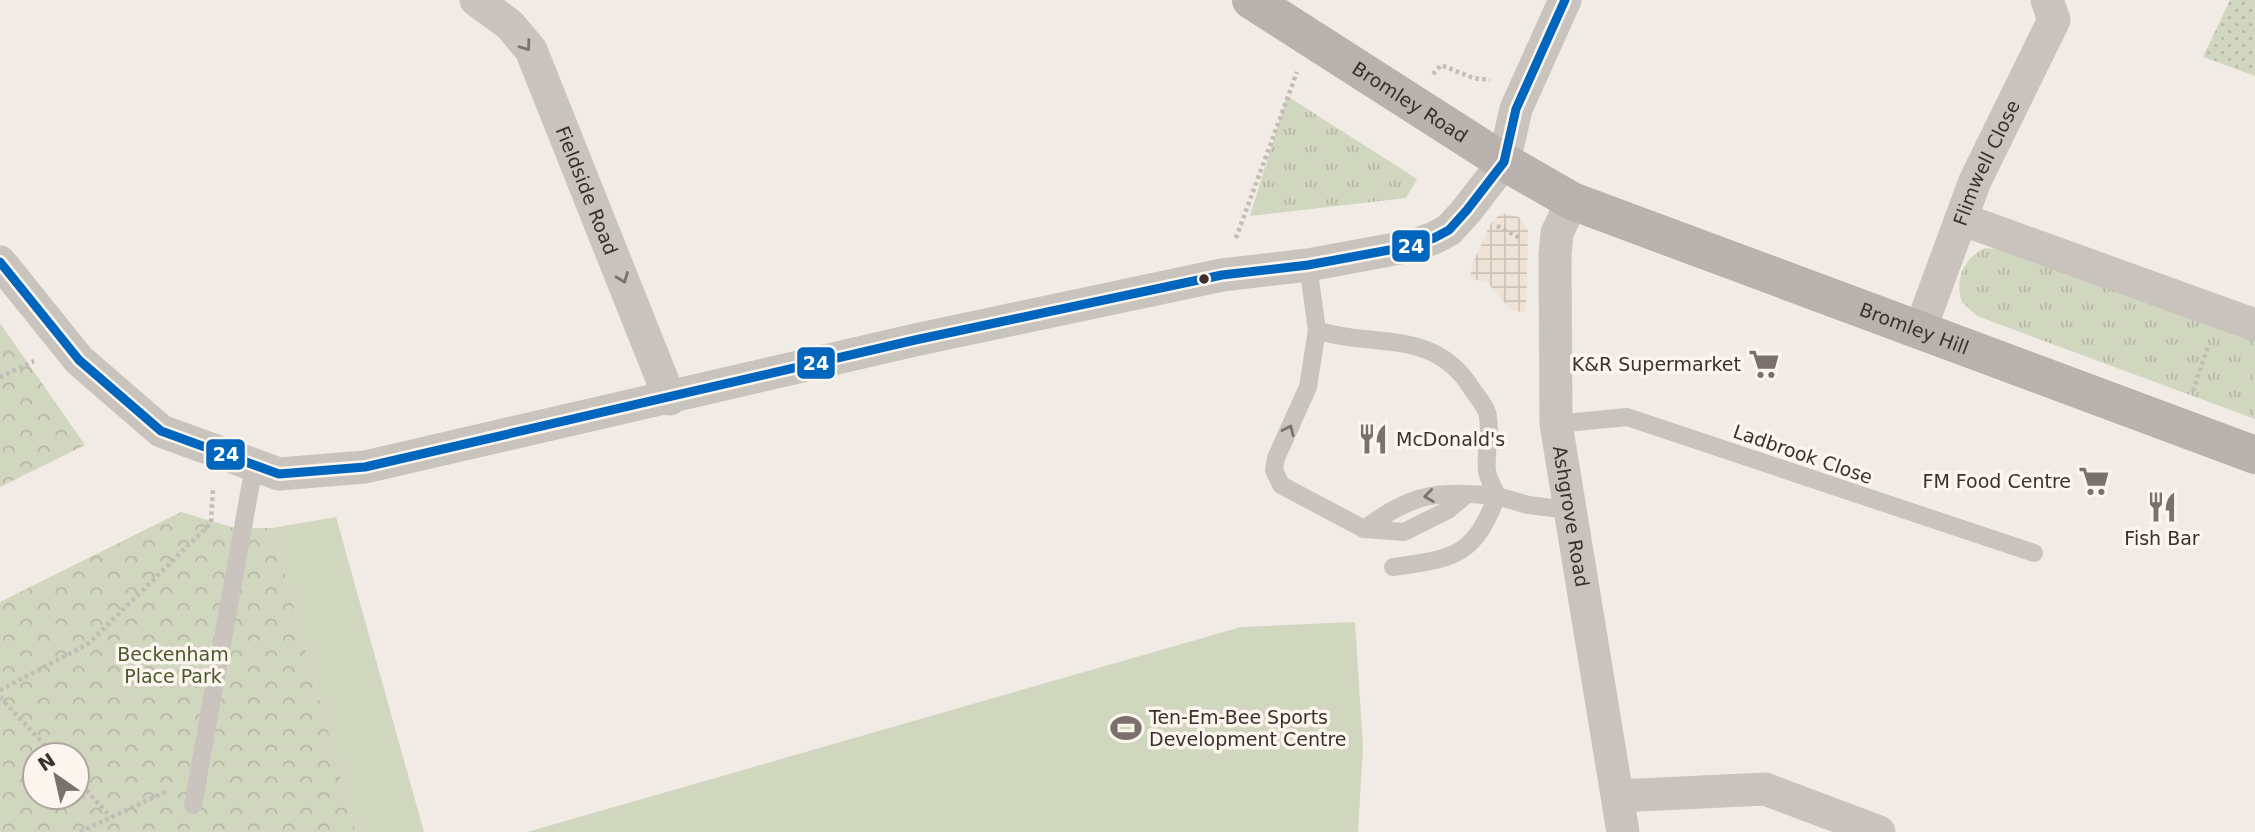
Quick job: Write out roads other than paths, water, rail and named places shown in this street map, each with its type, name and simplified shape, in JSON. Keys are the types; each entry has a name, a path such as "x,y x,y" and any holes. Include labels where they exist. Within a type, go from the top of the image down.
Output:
{"main road":[{"name":"Bromley Road","path":"1251,0 1504,162 1572,201"},
{"name":"Bromley Hill","path":"1572,201 2255,455"}],"street":[{"name":"Fieldside Road","path":"476,0 510,25 531,50 670,399"},
{"path":"0,262 79,360 161,431 279,474 365,467 670,399 915,340 1222,275 1308,265 1411,246 1449,230 1504,162 1516,109 1565,0"},
{"name":"Flimwell Close","path":"1920,330 1975,181 2054,20 2047,0"},
{"name":"Ashgrove Road","path":"1572,201 1557,233 1555,255 1556,424 1623,832"},
{"path":"1961,219 2255,325"},
{"path":"1618,796 1765,789 1879,832"}],"lane":[{"path":"1308,265 1317,330 1308,387 1276,458 1275,470 1282,485 1364,529 1404,531 1448,510 1467,494"},
{"path":"1317,330 1345,339 1377,337 1405,342 1439,355 1464,376 1488,415 1487,473 1497,496 1485,528 1467,547 1440,560 1393,567"},
{"name":"Ladbrook Close","path":"1556,424 1627,417 2034,553"},
{"path":"193,805 254,466"},
{"path":"1364,529 1394,507 1424,495 1497,496 1528,505 1569,510"}],"place":[{"name":"K&R Supermarket","path":"1764,364"},
{"name":"McDonald's","path":"1373,439"},
{"name":"FM Food Centre","path":"2094,481"},
{"name":"Fish Bar","path":"2162,507"},
{"name":"Ten-Em-Bee Sports Development Centre","path":"1126,728"}],"park label":[{"name":"Beckenham Place Park","path":"173,665"}]}
